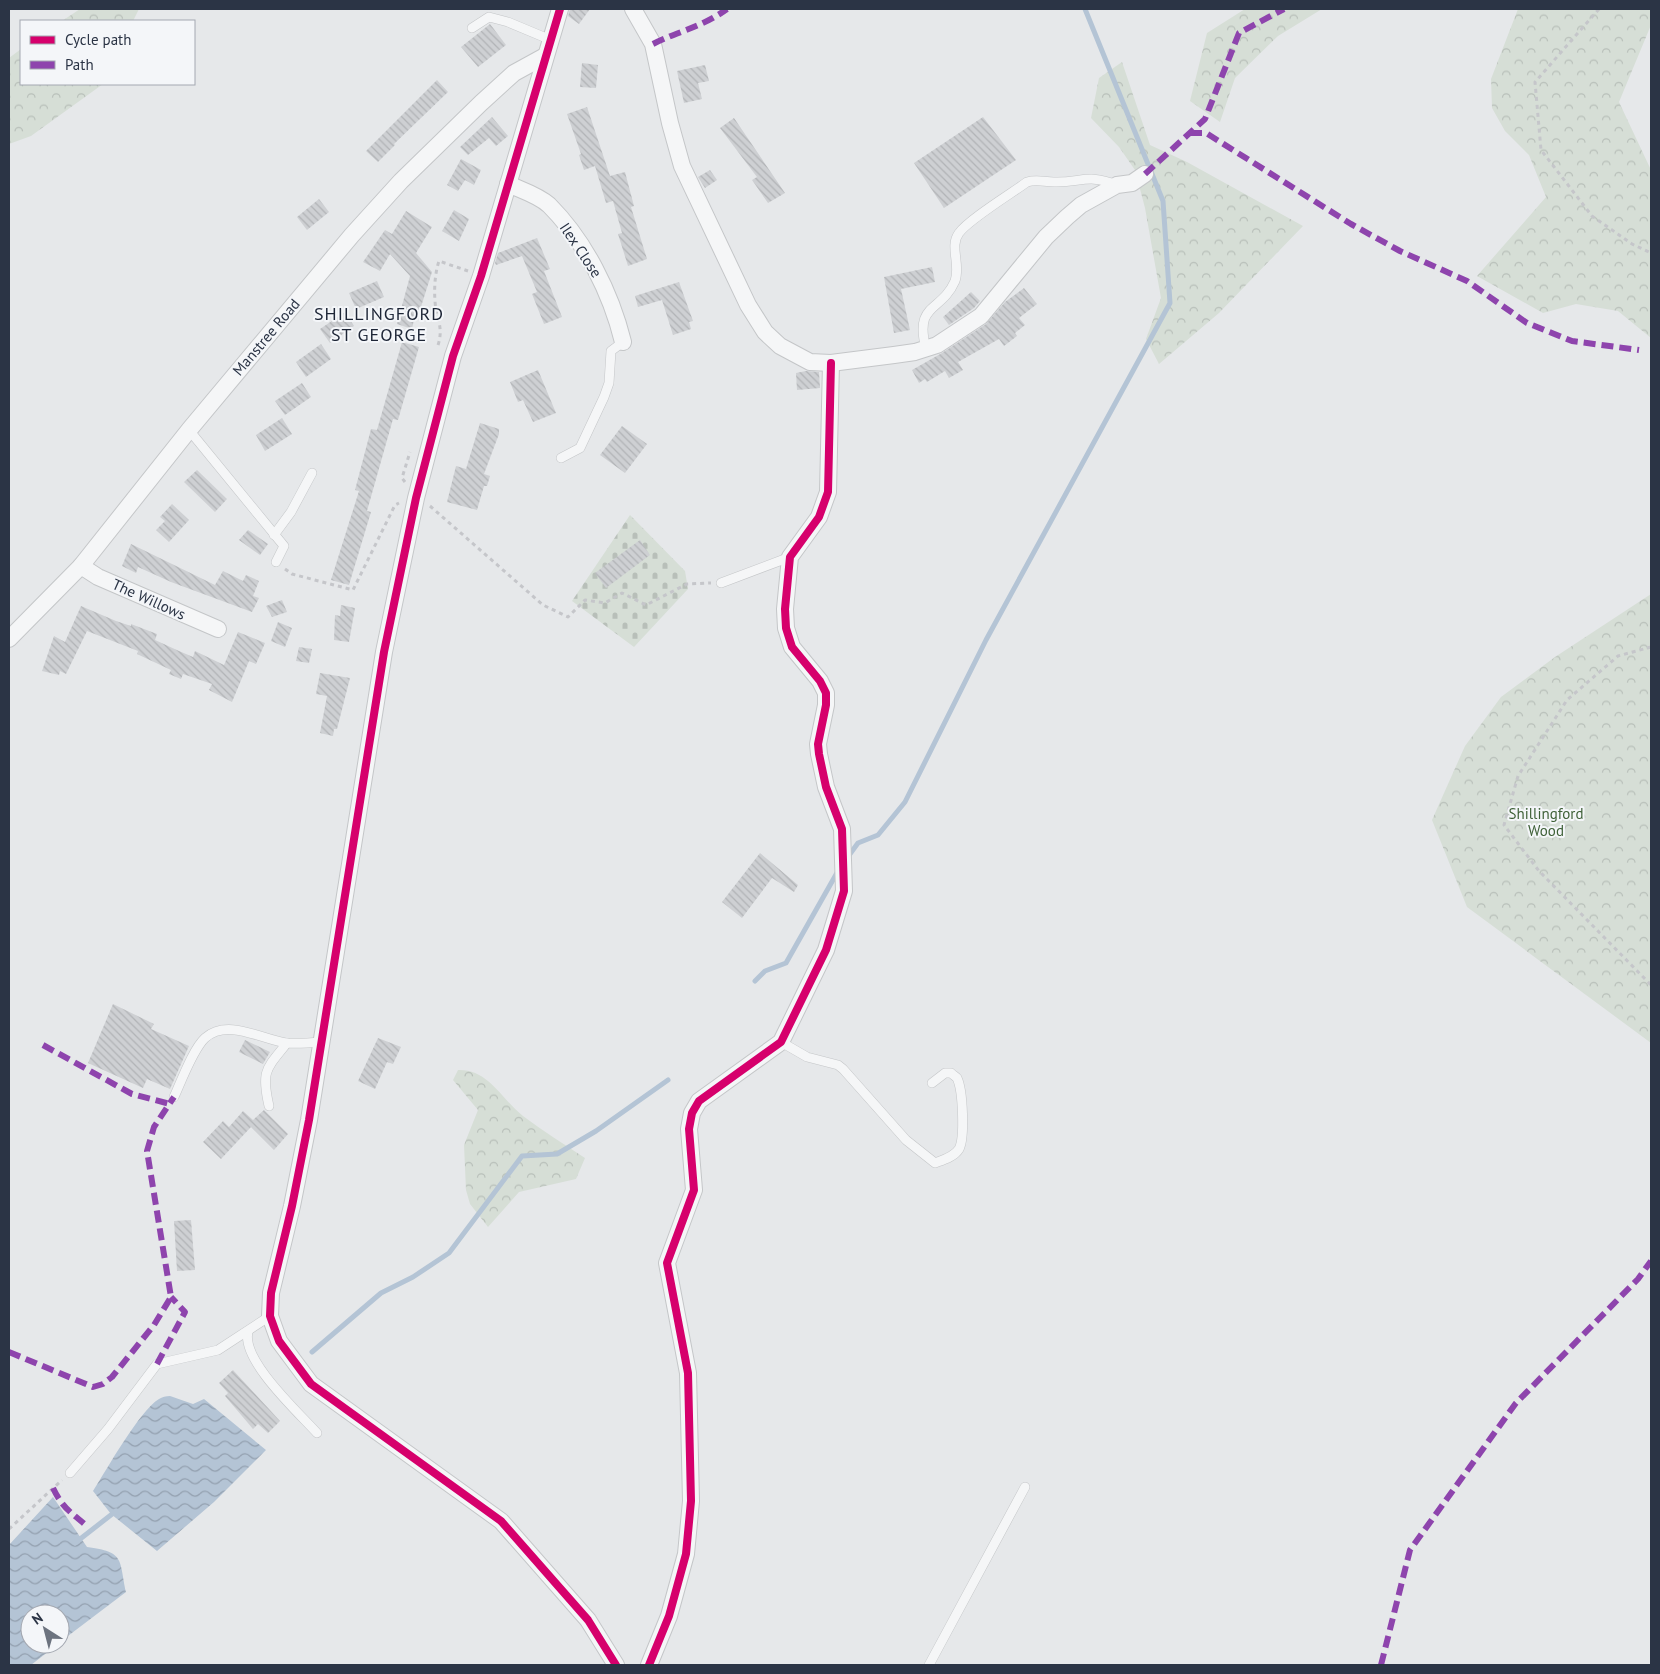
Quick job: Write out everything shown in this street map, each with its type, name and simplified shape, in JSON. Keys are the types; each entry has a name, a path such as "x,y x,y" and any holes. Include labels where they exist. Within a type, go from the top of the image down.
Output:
{"street":[{"path":"560,9 481,276 453,356 422,501 384,652 321,1042 292,1206 271,1293 270,1316 279,1341 311,1384 501,1521 588,1620 616,1665"},
{"path":"633,9 653,44 670,123 682,166 748,305 765,332 780,346 810,362 832,362 894,356 926,349 961,331 981,316 1046,237 1081,206 1117,185 1132,183 1145,174"},
{"name":"Manstree Road","path":"9,639 81,566 189,430 346,242 401,181 514,73 548,48"},
{"name":"Ilex Close","path":"508,184 548,205 574,236 602,280 616,312 623,342"},
{"path":"648,1665 669,1616 686,1554 691,1501 688,1373 667,1263 694,1190 689,1129 692,1112 699,1101 781,1042 826,950 844,891 842,829 824,780 818,744 826,706 826,692 820,681 792,647 786,628 785,587 790,557 819,518 828,492 832,362"},
{"name":"The Willows","path":"81,566 98,576 218,629"}],"lane":[{"path":"472,28 489,17 508,22 548,48"},
{"path":"926,349 921,325 927,314 954,281 958,265 955,244 962,230 1027,182 1035,179 1056,182 1089,178 1117,185"},
{"path":"561,458 580,448 604,397 608,383 611,351 623,342"},
{"path":"189,430 284,546 276,562"},
{"path":"274,535 291,512 312,473"},
{"path":"721,583 790,557"},
{"path":"174,1097 189,1063 205,1038 229,1029 287,1043 321,1042"},
{"path":"781,1042 807,1057 843,1068 906,1140 935,1163 954,1155 959,1148 962,1126 961,1100 957,1078 951,1073 945,1073 932,1082"},
{"path":"269,1106 265,1088 267,1068 287,1043"},
{"path":"70,1473 108,1429 157,1364 218,1350 270,1316"},
{"path":"248,1332 246,1339 249,1348 264,1373 317,1433"},
{"path":"929,1665 1025,1487"}],"path":[{"path":"1599,9 1535,82 1541,150 1592,216 1632,244 1651,253"},
{"path":"437,348 442,333 434,302 436,271 439,261 481,276"},
{"path":"410,451 402,478 422,501 543,605 563,617 568,617 585,600 605,603 622,593 646,605 686,584 721,583"},
{"path":"276,562 292,574 353,590 395,505 422,501"},
{"path":"1651,647 1618,656 1567,700 1518,776 1504,825 1539,871 1651,985"},
{"path":"9,1529 70,1473"}],"green space":[{"path":"80,9 139,9 134,20 64,20"},
{"path":"1245,9 1322,9 1278,36 1235,78 1220,122 1190,101 1207,33"},
{"path":"1518,9 1651,9 1651,25 1619,102 1651,170 1651,338 1618,311 1576,304 1543,313 1477,276 1546,197 1529,155 1505,131 1492,108 1491,79"},
{"path":"20,50 20,85 102,85 31,136 9,144 9,58"},
{"path":"1122,62 1150,145 1187,162 1303,226 1219,313 1159,364 1146,339 1161,298 1145,208 1135,170 1119,147 1091,118 1099,78"},
{"path":"630,515 685,571 688,589 634,647 572,601"},
{"name":"Shillingford Wood","path":"1651,594 1651,1043 1467,907 1432,820 1465,746 1501,697 1555,657"},
{"path":"458,1070 478,1074 494,1086 523,1116 585,1158 576,1179 519,1192 488,1227 470,1204 466,1190 464,1145 478,1110 453,1080"}],"water":[{"path":"170,1396 193,1404 204,1399 266,1450 214,1502 157,1551 111,1514 93,1491 133,1427 151,1405 159,1399"},
{"path":"53,1497 87,1547 108,1552 118,1559 121,1565 126,1592 70,1634 70,1604 20,1604 20,1654 45,1654 31,1665 9,1665 9,1545"}],"building":[{"path":"570,9 590,9 579,24 568,16"},
{"path":"490,24 506,45 478,67 461,47"},
{"path":"582,63 598,65 596,88 580,87"},
{"path":"705,65 709,81 698,83 702,99 684,103 677,71"},
{"path":"437,80 448,92 378,162 366,151"},
{"path":"587,107 610,176 625,172 634,206 631,207 647,259 628,266 618,234 622,233 613,201 606,203 595,166 584,170 579,155 581,154 567,114"},
{"path":"492,117 508,136 496,146 489,138 468,155 460,147"},
{"path":"983,117 1016,160 944,208 914,163"},
{"path":"734,118 785,193 768,203 752,180 757,177 720,128"},
{"path":"461,159 481,170 474,185 465,180 458,191 447,185"},
{"path":"710,170 717,180 705,188 698,177"},
{"path":"319,199 329,212 307,230 297,217"},
{"path":"454,210 469,219 459,241 442,231"},
{"path":"406,211 432,227 416,253 432,272 420,310 416,310 412,329 397,324 410,276 390,254 380,271 363,262 385,230 392,234"},
{"path":"537,238 550,269 544,271 562,317 544,324 532,294 537,292 522,256 496,265 495,263 498,253"},
{"path":"932,267 935,282 901,289 910,330 894,333 884,277"},
{"path":"377,281 384,297 356,309 349,293"},
{"path":"679,282 693,321 689,322 691,329 673,335 662,300 638,307 635,296"},
{"path":"1024,288 1037,304 1019,318 1025,325 1015,333 1017,336 1004,346 999,339 958,362 963,370 949,378 945,371 927,382 925,379 919,383 912,370 986,324 1005,302"},
{"path":"971,292 980,301 974,308 949,325 943,317"},
{"path":"345,312 354,326 330,343 320,329"},
{"path":"402,342 419,347 398,420 393,419 367,511 371,512 349,585 331,580 359,491 355,490 371,429 377,430"},
{"path":"321,344 331,359 306,377 296,362"},
{"path":"538,370 556,413 533,422 523,400 518,402 510,382"},
{"path":"806,371 819,372 820,388 797,390 796,373"},
{"path":"302,383 311,397 285,415 275,401"},
{"path":"282,418 292,434 265,451 256,435"},
{"path":"480,423 499,429 499,434 484,474 490,476 487,486 484,486 477,510 447,502 456,466 466,469"},
{"path":"622,426 647,444 625,473 600,455"},
{"path":"197,470 227,499 215,512 184,482"},
{"path":"172,504 189,520 169,542 156,530 165,521 160,517"},
{"path":"248,530 268,544 260,555 239,540"},
{"path":"640,540 650,555 606,588 595,573"},
{"path":"131,544 215,585 223,571 243,581 246,575 259,581 253,596 259,598 252,612 171,582 138,567 136,573 122,566"},
{"path":"282,600 287,612 272,617 266,606"},
{"path":"341,605 355,608 349,642 334,640 335,615 340,616"},
{"path":"81,606 116,621 131,626 131,624 157,634 155,640 193,657 195,651 224,665 238,632 265,643 256,664 249,661 232,702 209,690 212,684 183,674 181,679 169,674 171,670 137,654 138,651 87,631 66,674 60,671 59,675 42,671 54,636 65,642"},
{"path":"278,622 292,628 285,647 271,641"},
{"path":"299,647 312,649 309,663 296,661"},
{"path":"320,673 350,678 337,729 334,729 333,736 320,733 327,696 316,694"},
{"path":"760,853 798,885 794,892 772,878 742,918 722,902"},
{"path":"113,1004 154,1024 151,1029 189,1046 170,1089 147,1079 143,1088 88,1063"},
{"path":"378,1038 401,1047 393,1064 387,1062 375,1089 358,1081"},
{"path":"245,1040 270,1052 263,1064 239,1052"},
{"path":"264,1110 288,1134 274,1150 251,1127 221,1159 203,1142 223,1121 229,1127 243,1111 253,1120"},
{"path":"191,1220 195,1270 177,1271 174,1221"},
{"path":"233,1370 280,1421 268,1433 258,1424 253,1429 225,1396 228,1393 219,1383"}],"waterway":[{"path":"847,858 858,843 878,835 905,802 986,640 1170,303 1163,201 1085,9"},
{"path":"755,981 765,971 786,963 838,871"},
{"path":"312,1352 381,1293 413,1277 449,1253 522,1156 557,1154 596,1131 668,1080"},
{"path":"75,1543 116,1511"}],"marked path":[{"path":"653,44 699,25 727,9"},
{"path":"1145,174 1205,119 1239,33 1284,9"},
{"path":"1190,133 1206,133 1351,224 1400,251 1467,281 1527,323 1572,341 1639,350"},
{"path":"43,1045 132,1094 170,1104"},
{"path":"9,1352 93,1387 103,1384 112,1377 154,1325 171,1297 147,1151 154,1127 174,1097"},
{"path":"1381,1665 1410,1550 1516,1403 1638,1279 1651,1261"},
{"path":"157,1364 185,1312 171,1297"},
{"path":"53,1488 64,1506 88,1527"}],"cycle path":[{"path":"560,9 481,276 453,356 416,498 384,652 309,1120 292,1206 271,1293 270,1316 279,1341 311,1384 501,1521 588,1620 616,1665"},
{"path":"649,1665 669,1616 686,1554 691,1501 688,1373 667,1263 694,1190 689,1129 692,1113 699,1101 781,1042 826,950 844,891 842,829 826,787 818,744 826,705 826,693 820,681 792,647 786,628 785,609 790,557 819,517 828,492 831,363"}],"district":[{"name":"SHILLINGFORD ST GEORGE","path":"379,323"}]}
